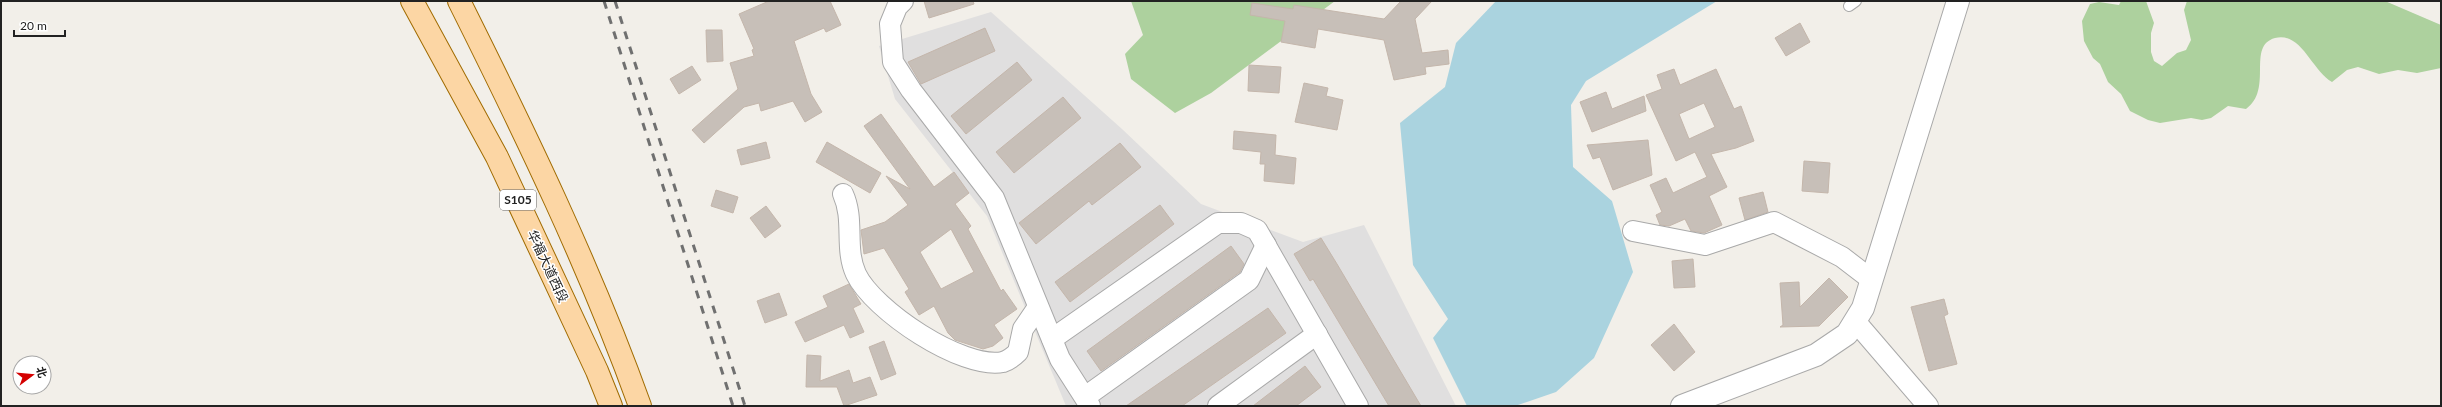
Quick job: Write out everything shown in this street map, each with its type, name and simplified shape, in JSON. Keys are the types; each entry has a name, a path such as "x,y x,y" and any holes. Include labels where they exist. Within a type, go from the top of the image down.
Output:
{"main road":[{"name":"华福大道西段","path":"412,1 497,157 597,371 611,406"},
{"name":"S105","path":"459,1 528,139 620,348 640,406"}],"street":[{"path":"903,1 897,7 890,24 894,62 911,90 994,198 1060,359 1087,402 1249,280 1266,245"},
{"path":"1682,406 1816,355 1847,334 1863,308 1958,1"},
{"path":"843,194 848,204 850,221 849,253 857,276 869,294 909,326 936,345 973,360 1003,362 1018,352 1023,329 1038,307"},
{"path":"1052,339 1218,223 1241,222 1257,230 1358,406"},
{"path":"1633,231 1706,245 1774,222 1842,257 1872,280"},
{"path":"1855,321 1928,406"},
{"path":"1218,406 1317,334"}],"shaded area":[{"path":"991,12 1122,129 1201,204 1303,242 1364,225 1456,406 1066,406 987,216 895,99 879,46"}],"green space":[{"path":"1131,1 1335,1 1211,93 1175,113 1131,79 1125,54 1143,35"},
{"path":"2121,1 2146,1 2154,23 2151,33 2151,52 2154,61 2162,66 2177,53 2186,50 2191,40 2184,10 2187,1 2385,1 2441,25 2441,68 2417,73 2398,70 2379,74 2358,67 2347,70 2332,82 2318,70 2306,53 2292,40 2284,37 2275,38 2267,43 2262,50 2258,91 2254,101 2246,109 2228,106 2211,118 2202,120 2191,118 2160,123 2148,120 2130,111 2121,94 2108,82 2100,64 2093,58 2084,41 2082,21 2090,4 2099,2 2119,5"}],"water":[{"path":"1496,1 1717,1 1586,81 1571,105 1573,167 1612,201 1633,272 1594,358 1556,392 1515,406 1467,406 1433,338 1448,319 1413,265 1400,123 1445,87 1456,43"}],"building":[{"path":"769,1 830,1 841,25 826,32 824,28 794,41 811,94 822,112 805,122 793,101 761,111 759,103 744,107 704,143 692,130 738,89 730,63 754,56 752,50 754,49 739,14"},
{"path":"924,1 973,1 974,4 929,18"},
{"path":"1401,1 1432,1 1415,19 1422,53 1448,50 1449,64 1425,67 1426,74 1394,80 1384,40 1318,29 1315,48 1281,42 1285,21 1250,15 1252,3 1293,9 1294,5 1384,19"},
{"path":"1800,23 1810,42 1786,56 1775,38"},
{"path":"985,28 995,51 921,84 908,62"},
{"path":"706,30 722,30 723,61 707,62"},
{"path":"1017,62 1032,80 966,134 951,116"},
{"path":"1249,65 1281,67 1279,93 1248,91"},
{"path":"692,66 701,80 679,94 670,79"},
{"path":"1674,69 1680,85 1716,69 1734,109 1741,106 1754,141 1736,148 1711,154 1727,187 1709,196 1722,225 1704,233 1691,231 1685,219 1669,226 1660,225 1656,215 1662,212 1650,185 1666,178 1673,193 1707,177 1695,152 1676,161 1646,95 1662,89 1657,75","holes":["1704,103 1715,127 1689,139 1679,114"]},
{"path":"1304,83 1328,88 1326,96 1343,100 1337,130 1295,122"},
{"path":"1606,92 1612,109 1644,96 1646,111 1592,132 1580,102"},
{"path":"1063,97 1081,118 1014,173 996,152"},
{"path":"881,114 934,187 954,172 969,193 955,204 971,226 968,229 1001,291 1003,289 1017,309 994,325 1003,338 993,346 983,349 955,340 948,333 934,306 919,315 905,292 909,289 884,248 864,254 861,230 885,222 908,205 886,176 910,189 864,126","holes":["951,229 974,272 941,289 920,252"]},
{"path":"1234,131 1276,135 1275,155 1296,158 1294,184 1264,181 1265,164 1260,164 1261,152 1233,149"},
{"path":"1648,140 1652,175 1613,190 1600,157 1593,159 1587,145"},
{"path":"766,142 770,158 741,165 737,150"},
{"path":"827,142 881,173 870,193 816,162"},
{"path":"1120,143 1141,167 1092,205 1089,201 1036,244 1019,223"},
{"path":"1804,161 1830,163 1828,193 1802,191"},
{"path":"716,190 738,197 733,213 711,206"},
{"path":"1763,192 1768,212 1745,220 1739,198"},
{"path":"1160,205 1174,224 1070,302 1055,282"},
{"path":"766,206 781,226 765,238 750,218"},
{"path":"1321,238 1421,406 1389,406 1313,279 1310,281 1294,254"},
{"path":"1231,246 1244,264 1240,272 1101,371 1087,351"},
{"path":"1693,259 1695,287 1674,288 1672,261"},
{"path":"1829,278 1848,297 1819,326 1780,327 1783,325 1780,283 1799,282 1800,307"},
{"path":"849,284 861,304 853,308 864,332 850,338 844,325 805,342 795,322 828,307 823,296"},
{"path":"779,293 787,315 765,323 757,301"},
{"path":"1944,299 1948,314 1944,316 1957,364 1929,371 1911,307"},
{"path":"1268,308 1286,333 1182,406 1126,406"},
{"path":"1674,324 1695,352 1674,371 1651,345"},
{"path":"884,341 896,374 881,380 869,347"},
{"path":"807,355 821,356 820,381 849,370 853,383 870,377 877,395 844,406 837,387 806,387"},
{"path":"1305,366 1321,387 1296,406 1253,406"}],"railway":[{"path":"604,1 733,406"},
{"path":"615,1 745,406"}]}
